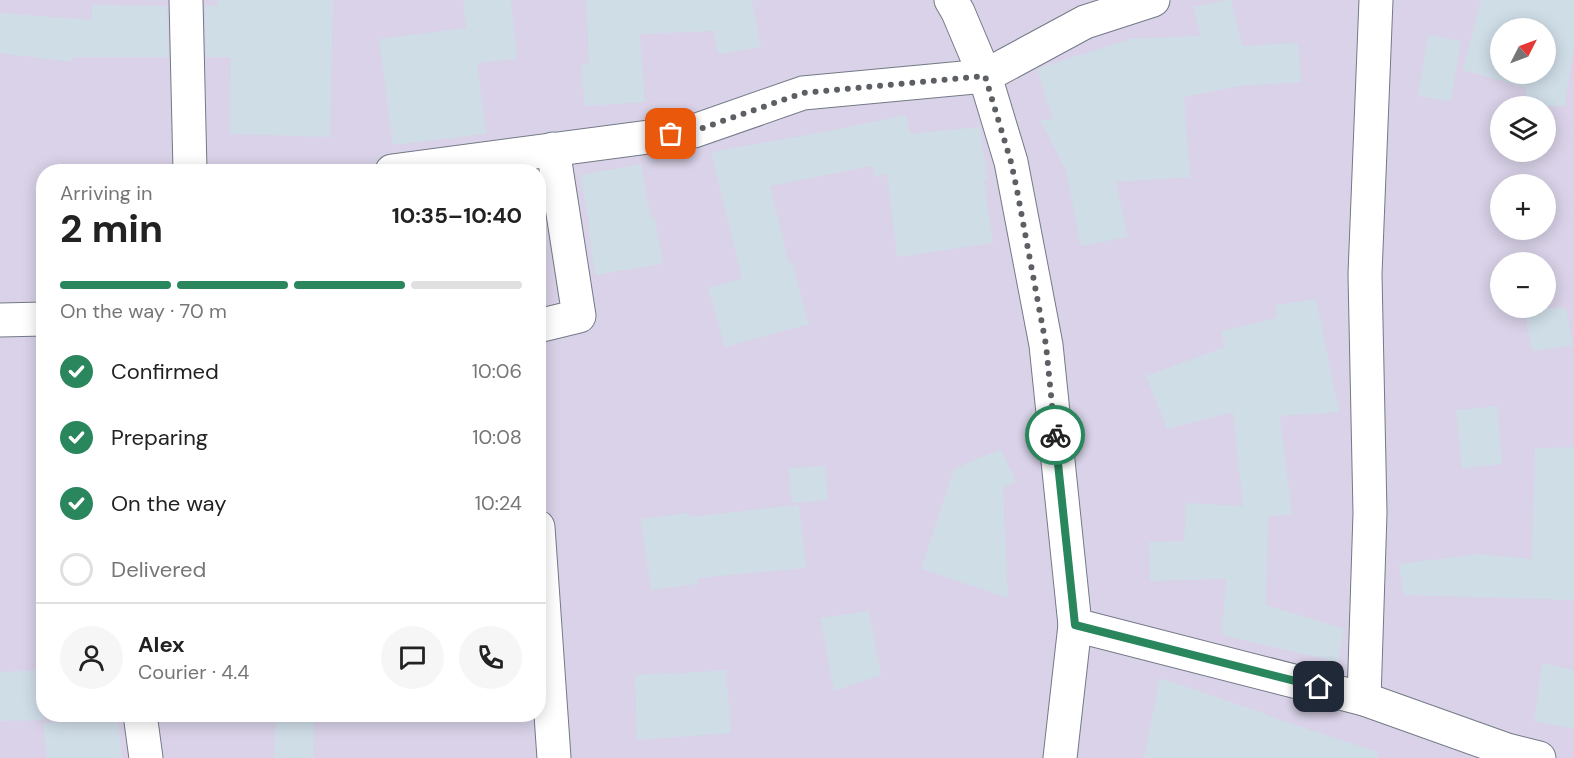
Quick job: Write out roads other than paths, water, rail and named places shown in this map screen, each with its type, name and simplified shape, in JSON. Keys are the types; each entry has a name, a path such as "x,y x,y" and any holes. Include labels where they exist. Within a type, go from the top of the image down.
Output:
{"street":[{"path":"186,0 190,164"},
{"path":"951,0 985,76 1011,162 1046,345 1075,625 1060,758"},
{"path":"443,164 694,131 803,93 985,76 1085,22 1153,0"},
{"path":"1364,699 1370,513 1365,274 1377,0"},
{"path":"546,324 579,316 553,149"},
{"path":"0,320 36,319"},
{"path":"1075,625 1364,699 1507,750 1539,758"},
{"path":"546,642 554,758"},
{"path":"141,722 146,758"}]}
